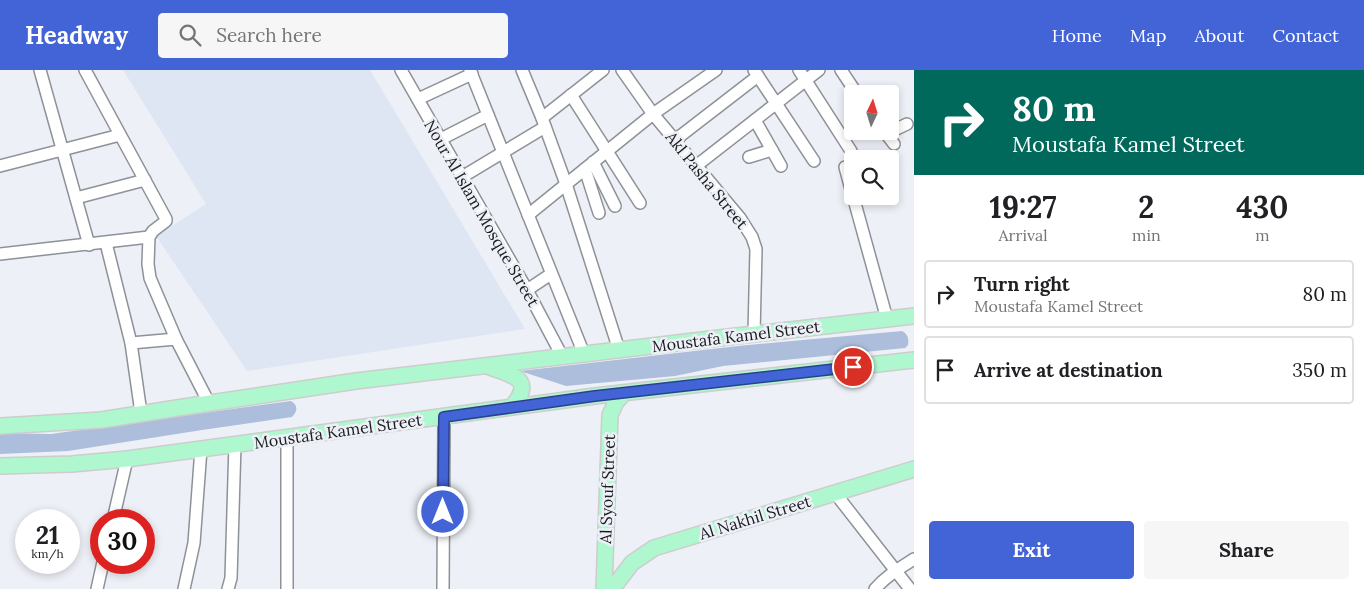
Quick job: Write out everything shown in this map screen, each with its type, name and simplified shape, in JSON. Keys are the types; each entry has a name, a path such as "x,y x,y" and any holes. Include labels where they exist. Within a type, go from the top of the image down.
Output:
{"main road":[{"name":"Moustafa Kamel Street","path":"0,426 101,420 356,381 900,318"},
{"path":"900,318 907,320 914,328"},
{"name":"Moustafa Kamel Street","path":"7,466 72,464 127,459 624,393 912,358"},
{"path":"487,366 514,376 522,386 521,394 512,408"},
{"name":"Al Syouf Street","path":"604,589 610,416 616,402 624,393"},
{"path":"0,474 7,466"},
{"name":"Al Nakhil Street","path":"612,589 632,563 654,548 914,469"}],"street":[{"path":"40,70 89,245"},
{"path":"85,70 166,221 153,231 149,237 148,264 150,278 176,339 209,403"},
{"name":"Nour Al Islam Mosque Street","path":"401,70 527,290 562,356"},
{"path":"522,70 544,122 566,184 619,350"},
{"path":"462,177 503,152 544,122 571,95 603,70"},
{"name":"Akl Pasha Street","path":"622,70 653,114 740,218 752,237 756,248 754,334"},
{"path":"528,215 653,114 716,70"},
{"path":"799,70 850,150"},
{"path":"696,166 819,70"},
{"path":"840,70 851,85"},
{"path":"418,99 471,72 584,354"},
{"path":"675,140 756,73 814,161"},
{"path":"571,95 640,203"},
{"path":"441,139 488,115"},
{"path":"755,120 781,166"},
{"path":"899,127 907,124"},
{"path":"0,166 120,135"},
{"path":"891,140 894,144"},
{"path":"749,157 772,150"},
{"path":"589,166 615,206"},
{"path":"589,166 599,213"},
{"path":"76,198 145,180"},
{"path":"857,205 900,318"},
{"path":"0,254 149,237"},
{"path":"106,243 131,343 141,413"},
{"path":"527,290 551,274"},
{"path":"131,343 176,339"},
{"path":"443,589 444,417"},
{"path":"287,437 287,589"},
{"path":"228,589 235,444"},
{"path":"184,589 194,543 202,449"},
{"path":"116,509 127,459"},
{"path":"835,493 910,589"},
{"path":"875,589 895,571 914,559"},
{"path":"97,589 100,574"}],"shaded area":[{"path":"123,70 370,70 525,329 247,371 156,236 206,204"},
{"path":"902,331 907,335 908,339 908,345 905,348 723,366 675,376 566,386 520,371 738,346"},
{"path":"291,401 295,404 296,408 292,417 68,451 0,454 0,433 51,434"}],"route":[{"path":"443,512 444,417 595,396 853,367"}]}
